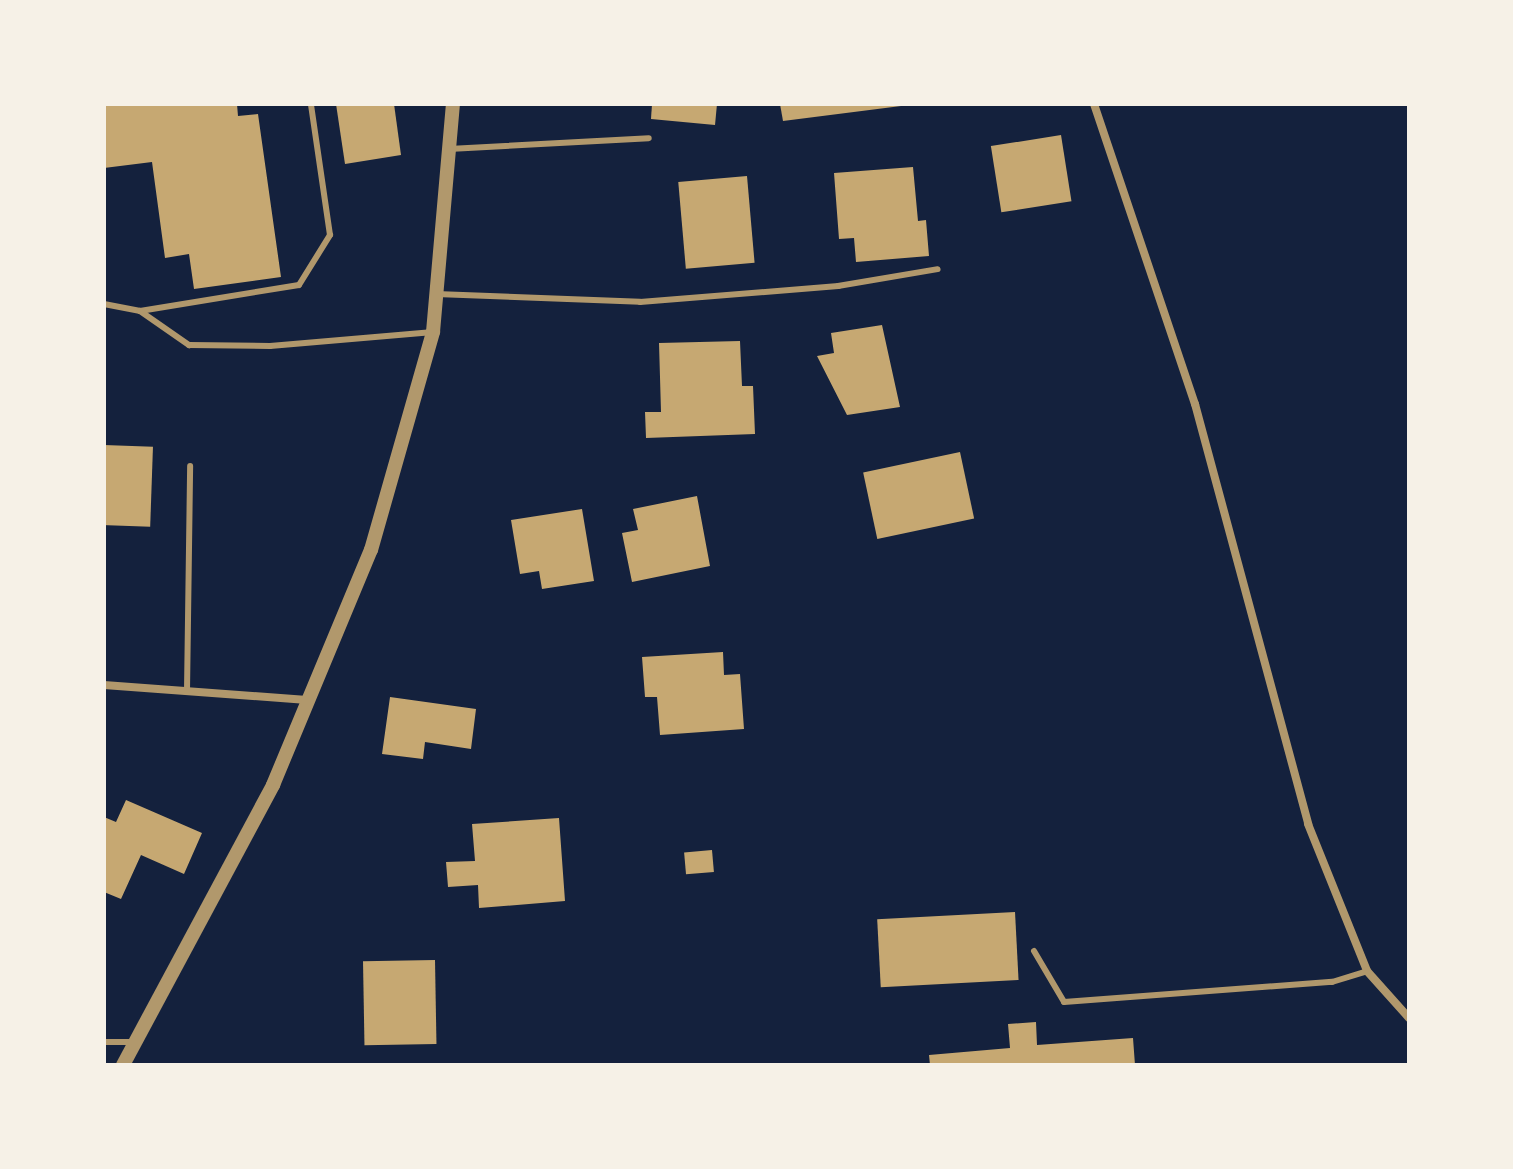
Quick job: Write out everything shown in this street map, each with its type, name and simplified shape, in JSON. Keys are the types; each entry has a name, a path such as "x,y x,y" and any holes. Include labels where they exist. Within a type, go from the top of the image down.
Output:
{"street":[{"path":"123,1065 273,785 371,550 433,332 453,104"},
{"path":"1094,104 1195,404 1308,824 1367,971 1409,1018"},
{"path":"104,685 311,700"}],"lane":[{"path":"104,304 140,311 299,285 330,235 311,104"},
{"path":"449,149 649,138"},
{"path":"436,294 640,302 838,286 938,269"},
{"path":"140,311 189,345 270,346 433,332"},
{"path":"187,691 190,466"},
{"path":"1034,951 1064,1002 1332,982 1367,971"},
{"path":"104,1042 135,1043"}],"building":[{"path":"104,104 237,104 238,116 258,114 281,277 194,289 189,254 165,258 152,162 104,168"},
{"path":"336,104 394,104 401,155 345,164"},
{"path":"652,104 717,104 715,125 651,119"},
{"path":"780,104 901,104 901,106 783,121"},
{"path":"1061,135 1071,201 1001,212 991,146"},
{"path":"913,167 918,221 926,220 929,256 856,262 854,238 839,239 834,173"},
{"path":"747,176 755,263 686,269 678,182"},
{"path":"882,325 900,407 847,415 817,356 834,353 831,333"},
{"path":"740,341 742,386 753,386 755,434 646,438 645,412 661,412 659,343"},
{"path":"104,445 153,447 150,527 104,525"},
{"path":"960,452 974,519 877,539 863,473"},
{"path":"697,496 710,566 632,582 622,533 638,530 633,509"},
{"path":"582,509 594,581 542,589 539,571 520,574 511,520"},
{"path":"723,652 724,675 740,674 744,729 660,735 657,697 645,697 642,657"},
{"path":"390,697 476,709 471,749 425,742 423,759 382,754"},
{"path":"126,800 202,833 184,874 141,855 121,899 104,892 104,817 116,822"},
{"path":"559,818 565,901 479,908 478,885 448,887 446,862 475,861 472,824"},
{"path":"712,850 714,872 686,874 684,852"},
{"path":"1015,912 1019,980 881,987 877,919"},
{"path":"435,960 436,1044 364,1045 363,961"},
{"path":"1036,1022 1037,1045 1133,1038 1135,1065 930,1065 929,1055 1010,1048 1008,1024"}]}
